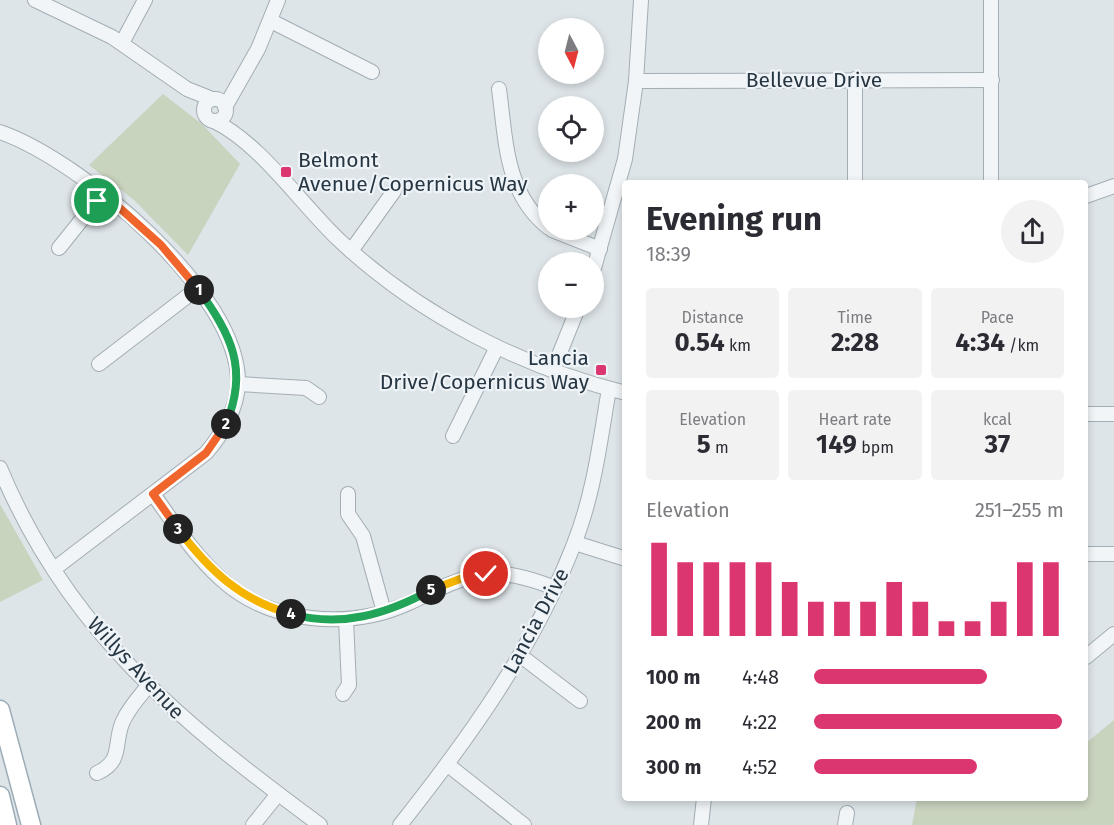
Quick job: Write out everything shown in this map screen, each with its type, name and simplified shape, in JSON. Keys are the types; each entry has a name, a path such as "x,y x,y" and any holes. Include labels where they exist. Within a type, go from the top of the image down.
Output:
{"main road":[{"path":"0,710 32,825"},
{"path":"0,796 7,825"}],"street":[{"path":"35,0 122,44 187,89 219,103 245,140 351,250 424,306 496,347 553,370 622,392"},
{"path":"122,44 145,0"},
{"path":"209,117 204,106 219,103 243,75 271,21 278,0"},
{"path":"623,180 636,81 641,0"},
{"path":"991,0 991,180"},
{"path":"271,21 372,72"},
{"path":"855,79 855,180"},
{"name":"Bellevue Drive","path":"636,81 992,80"},
{"path":"187,89 209,117 245,140"},
{"path":"499,89 509,162 517,189 538,218"},
{"path":"209,117 222,118 219,103"},
{"path":"0,132 27,144 82,177 147,232 198,288 224,328 231,346 238,384 230,413 216,442 206,453 54,569"},
{"path":"1088,195 1114,188"},
{"path":"351,250 394,191"},
{"path":"58,248 103,193"},
{"path":"599,252 621,194"},
{"path":"578,240 600,249"},
{"path":"99,364 198,288"},
{"path":"553,370 574,318"},
{"path":"453,436 496,347"},
{"path":"238,384 309,382 319,397"},
{"name":"Lancia Drive","path":"399,825 448,765 521,656 555,588 575,543 593,483 609,388"},
{"path":"1088,414 1114,414"},
{"name":"Willys Avenue","path":"0,468 23,516 54,569 98,631 148,686 198,732 320,825"},
{"path":"153,494 200,558 222,581 238,592 279,611 302,617 346,620 384,612 468,576 516,575 555,588"},
{"path":"348,494 343,514 363,536 384,612"},
{"path":"575,543 622,558"},
{"path":"1088,554 1114,554"},
{"path":"346,620 351,690"},
{"path":"1088,655 1114,634"},
{"path":"521,656 580,701"},
{"path":"106,773 116,754 123,722 148,686"},
{"path":"448,765 524,825"},
{"path":"253,825 278,794"},
{"path":"701,825 704,801"}],"green space":[{"path":"163,94 202,124 240,164 188,255 134,200 89,165"},
{"path":"0,504 43,580 0,602"},
{"path":"1114,720 1114,825 912,825 916,801 1088,801 1088,741"}],"place":[{"name":"Belmont Avenue/Copernicus Way","path":"286,172"},
{"name":"Lancia Drive/Copernicus Way","path":"601,370"}],"route":[{"path":"97,201 103,193 161,245 198,288 214,311 231,346 238,384 224,429 206,453 153,494 194,550 222,581 258,603 279,611 324,620 346,620 384,612 409,603 450,582 468,576 486,574"}]}
